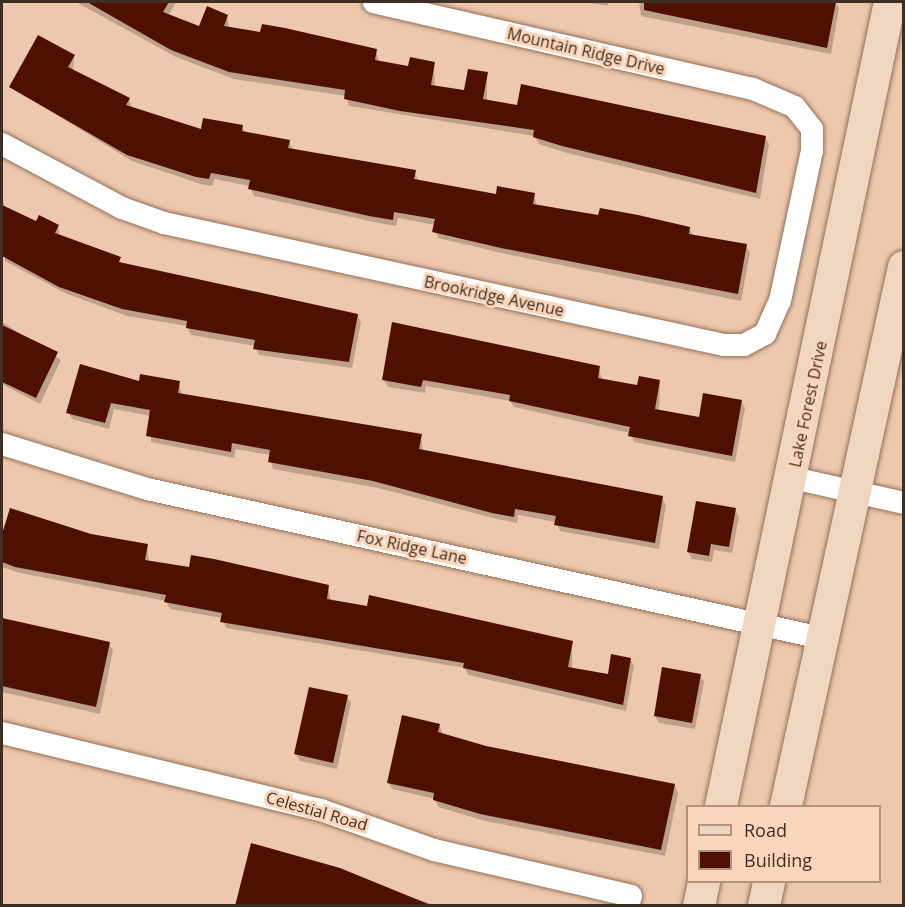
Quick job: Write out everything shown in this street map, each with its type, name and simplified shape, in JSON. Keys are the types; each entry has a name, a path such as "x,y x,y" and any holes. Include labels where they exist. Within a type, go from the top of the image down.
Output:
{"main road":[{"name":"Lake Forest Drive","path":"721,805 793,478 890,2"},
{"path":"786,805 826,639 903,267"},
{"path":"699,906 704,883"},
{"path":"764,906 769,883"}],"street":[{"name":"Mountain Ridge Drive","path":"374,2 753,89 795,107"},
{"name":"Brookridge Avenue","path":"2,144 122,208 164,223 724,345 744,345 772,323 808,172 812,129 795,107"},
{"name":"Fox Ridge Lane","path":"2,444 147,489 826,639"},
{"path":"793,478 903,503"},
{"name":"Celestial Road","path":"2,733 321,810 434,850 630,901"}],"building":[{"path":"87,2 169,2 163,12 199,26 207,6 228,15 224,26 260,32 262,24 285,28 377,49 375,60 408,66 410,57 435,62 431,85 464,90 468,69 488,72 483,99 517,105 521,84 766,136 756,193 562,146 533,137 534,130 400,111 344,99 345,90 229,72 171,50"},
{"path":"644,2 836,2 827,48 644,10"},
{"path":"38,35 75,55 68,67 130,98 126,105 201,129 203,118 243,125 242,131 290,140 288,148 416,170 414,179 496,194 497,186 535,193 533,204 598,215 600,208 638,215 690,227 689,234 747,244 738,294 501,248 432,232 435,219 394,212 393,220 369,216 248,189 250,180 211,173 209,179 196,177 127,155 9,87"},
{"path":"2,205 36,221 39,215 59,225 55,233 121,257 119,262 358,314 349,362 253,349 255,340 186,328 187,321 122,309 59,287 2,256"},
{"path":"392,322 600,366 598,378 637,385 639,376 660,380 655,409 699,417 703,393 742,400 732,456 628,436 630,427 509,401 510,395 423,380 421,387 382,380"},
{"path":"2,325 58,352 36,398 2,382"},
{"path":"80,364 139,381 140,374 180,381 178,393 422,434 419,449 663,496 655,543 554,525 556,516 515,509 514,517 492,513 373,481 268,462 270,450 232,443 231,452 146,436 150,410 111,403 105,423 66,413"},
{"path":"696,501 736,508 729,547 711,544 709,556 687,552"},
{"path":"10,508 91,534 148,544 145,560 189,567 191,555 214,559 329,585 327,599 367,606 369,595 573,641 568,667 608,674 611,654 631,658 623,705 463,668 464,663 220,622 222,613 164,602 166,595 15,567 2,562 2,534"},
{"path":"2,618 110,642 96,707 2,686"},
{"path":"662,667 701,674 692,723 654,716"},
{"path":"309,687 348,695 333,763 294,754"},
{"path":"402,715 440,724 438,732 486,746 675,784 661,850 480,814 433,800 434,793 387,783"},
{"path":"251,843 340,868 433,906 235,906"}]}
